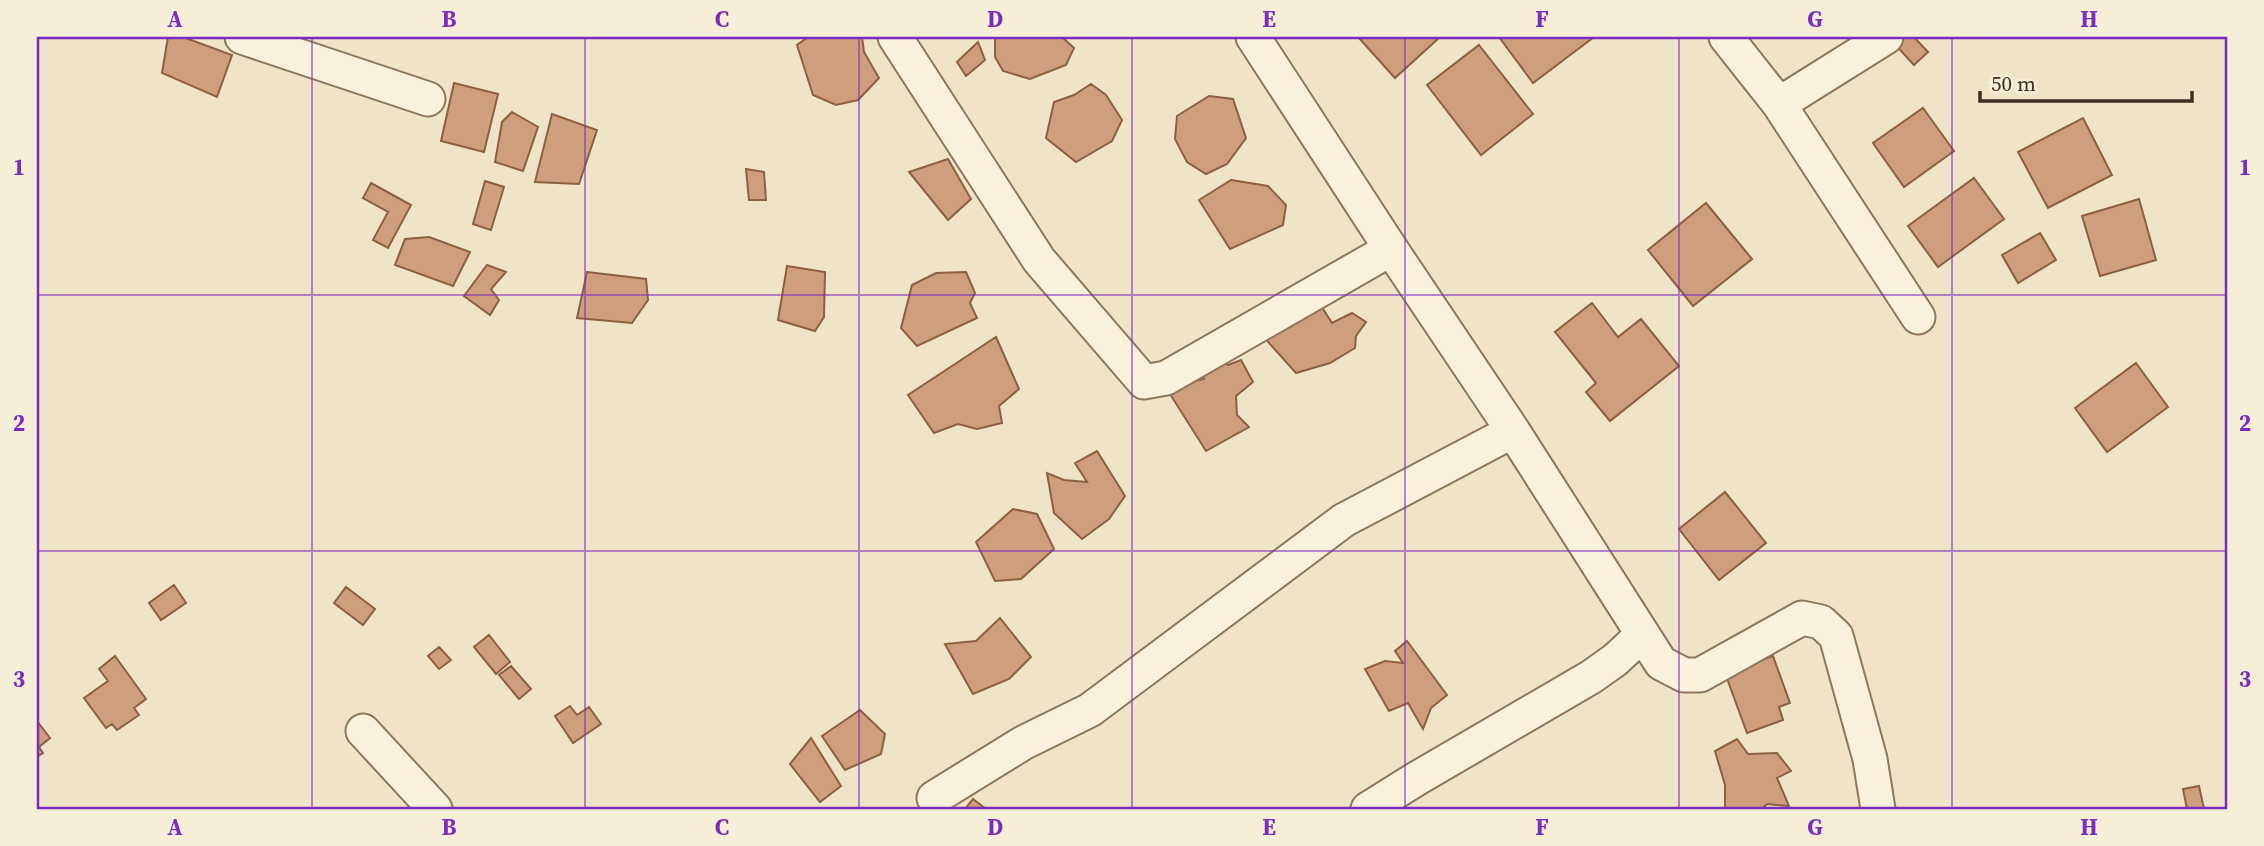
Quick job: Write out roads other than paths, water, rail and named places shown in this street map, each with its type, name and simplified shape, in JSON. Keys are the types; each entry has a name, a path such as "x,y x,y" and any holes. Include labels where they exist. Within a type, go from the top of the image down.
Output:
{"street":[{"path":"242,37 428,99"},
{"path":"895,37 1039,260 1144,382 1166,378 1391,249"},
{"path":"1253,37 1513,431 1661,663 1684,675 1700,675 1802,618 1821,622 1836,636 1870,759 1878,809"},
{"path":"1726,37 1779,104 1918,317"},
{"path":"1779,104 1886,37"},
{"path":"934,798 1023,743 1090,710 1344,520 1513,431"},
{"path":"1368,809 1591,677 1615,660 1642,635"},
{"path":"363,731 435,809"}]}
